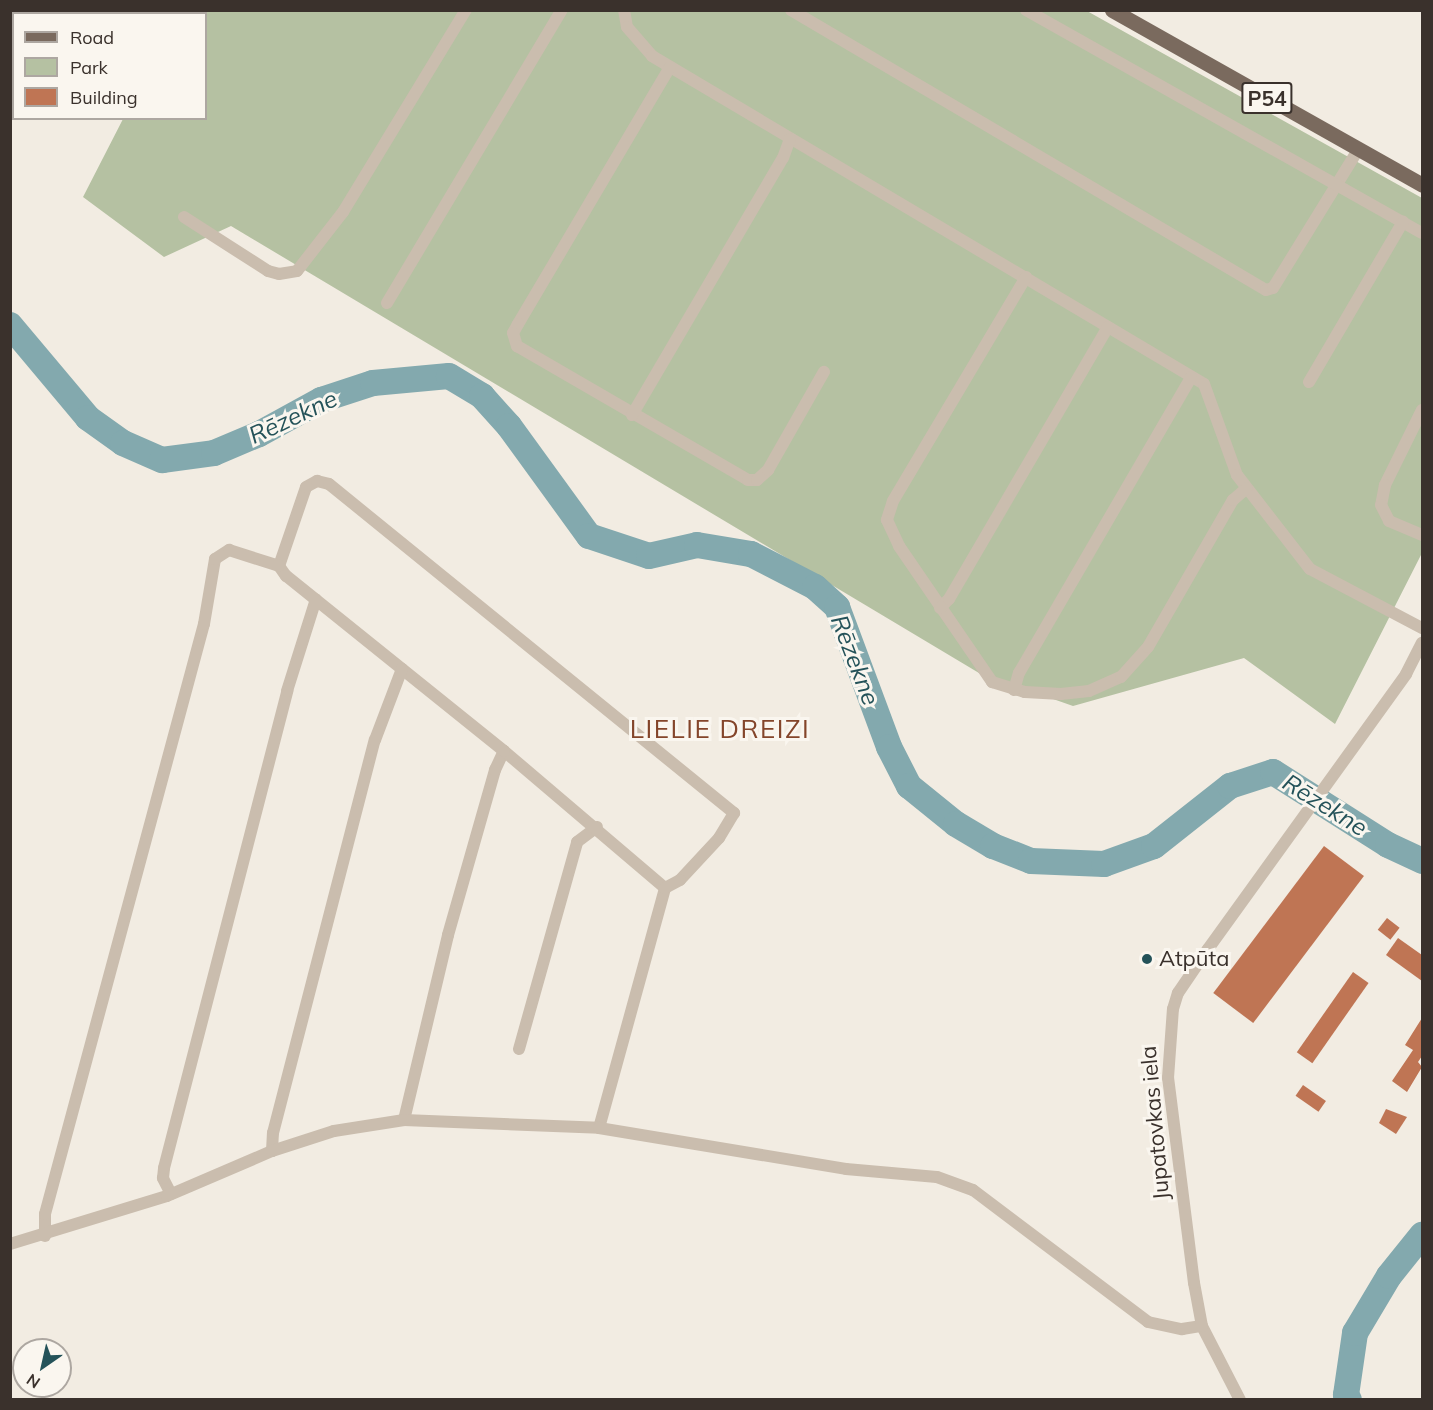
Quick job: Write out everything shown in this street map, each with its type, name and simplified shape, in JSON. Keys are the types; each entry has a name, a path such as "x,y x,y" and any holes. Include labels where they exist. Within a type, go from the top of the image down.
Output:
{"main road":[{"name":"P54","path":"1112,10 1422,185"}],"street":[{"path":"184,218 268,271 279,274 297,271 343,212 466,10"},
{"path":"387,303 562,10"},
{"path":"624,10 627,27 639,46 670,67 1204,384 1213,402 1237,474 1310,569 1422,628"},
{"path":"791,10 1266,290 1273,288 1358,150"},
{"path":"1026,10 1422,233"},
{"path":"670,67 513,333 517,346 736,474 758,480 768,470 824,372"},
{"path":"632,415 783,158 789,139"},
{"path":"1309,382 1403,222"},
{"path":"1026,278 888,510 889,529 940,608 992,682 1014,690 1061,694 1089,691 1121,677 1148,647 1233,500 1247,488"},
{"path":"940,608 949,599 1108,327"},
{"path":"1014,690 1019,673 1191,377"},
{"path":"1422,410 1385,485 1381,505 1389,521 1422,535"},
{"path":"279,566 306,488 317,482 329,484 734,813 719,838 680,880 665,888 599,1128"},
{"path":"45,1236 45,1214 204,624 215,558 229,550 279,566 286,576 597,827 665,888"},
{"path":"171,1194 163,1178 164,1168 287,691 315,599"},
{"name":"Jupatovkas iela","path":"1240,1400 1202,1326 1174,1145 1168,1069 1170,1019 1178,993 1406,674 1422,643"},
{"path":"272,1151 273,1133 375,740 402,669"},
{"path":"404,1120 448,935 495,770 504,751"},
{"path":"519,1049 577,842 597,827"},
{"path":"10,1244 45,1236 171,1194 272,1151 334,1131 404,1120 599,1128 846,1169 937,1177 973,1190 1148,1322 1182,1329 1202,1326"}],"green space":[{"path":"1087,11 1422,198 1422,553 1335,724 1244,658 1073,706 979,673 231,226 164,257 83,197 122,120 207,120 207,12 176,12"}],"building":[{"path":"1324,846 1364,876 1253,1023 1213,993"},
{"path":"1387,918 1400,928 1390,940 1378,930"},
{"path":"1398,938 1422,955 1422,981 1386,955"},
{"path":"1353,972 1369,983 1312,1063 1297,1052"},
{"path":"1422,1018 1422,1056 1418,1062 1422,1067 1407,1092 1392,1081 1413,1050 1405,1045"},
{"path":"1303,1085 1326,1101 1318,1112 1296,1096"},
{"path":"1386,1109 1407,1117 1396,1134 1379,1123"}],"waterway":[{"name":"Rēzekne","path":"10,325 88,418 123,443 162,460 214,453 259,434 321,400 373,383 449,376 482,396 509,426 589,536 649,556 697,545 751,554 815,587 837,607 889,747 909,786 956,824 993,846 1031,861 1104,864 1154,846 1230,786 1273,772 1388,845 1422,861"},
{"path":"1349,1400 1346,1395 1355,1333 1389,1276 1422,1235"}],"place":[{"name":"Atpūta","path":"1147,959"}],"district":[{"name":"LIELIE DREIZI","path":"720,729"}]}
